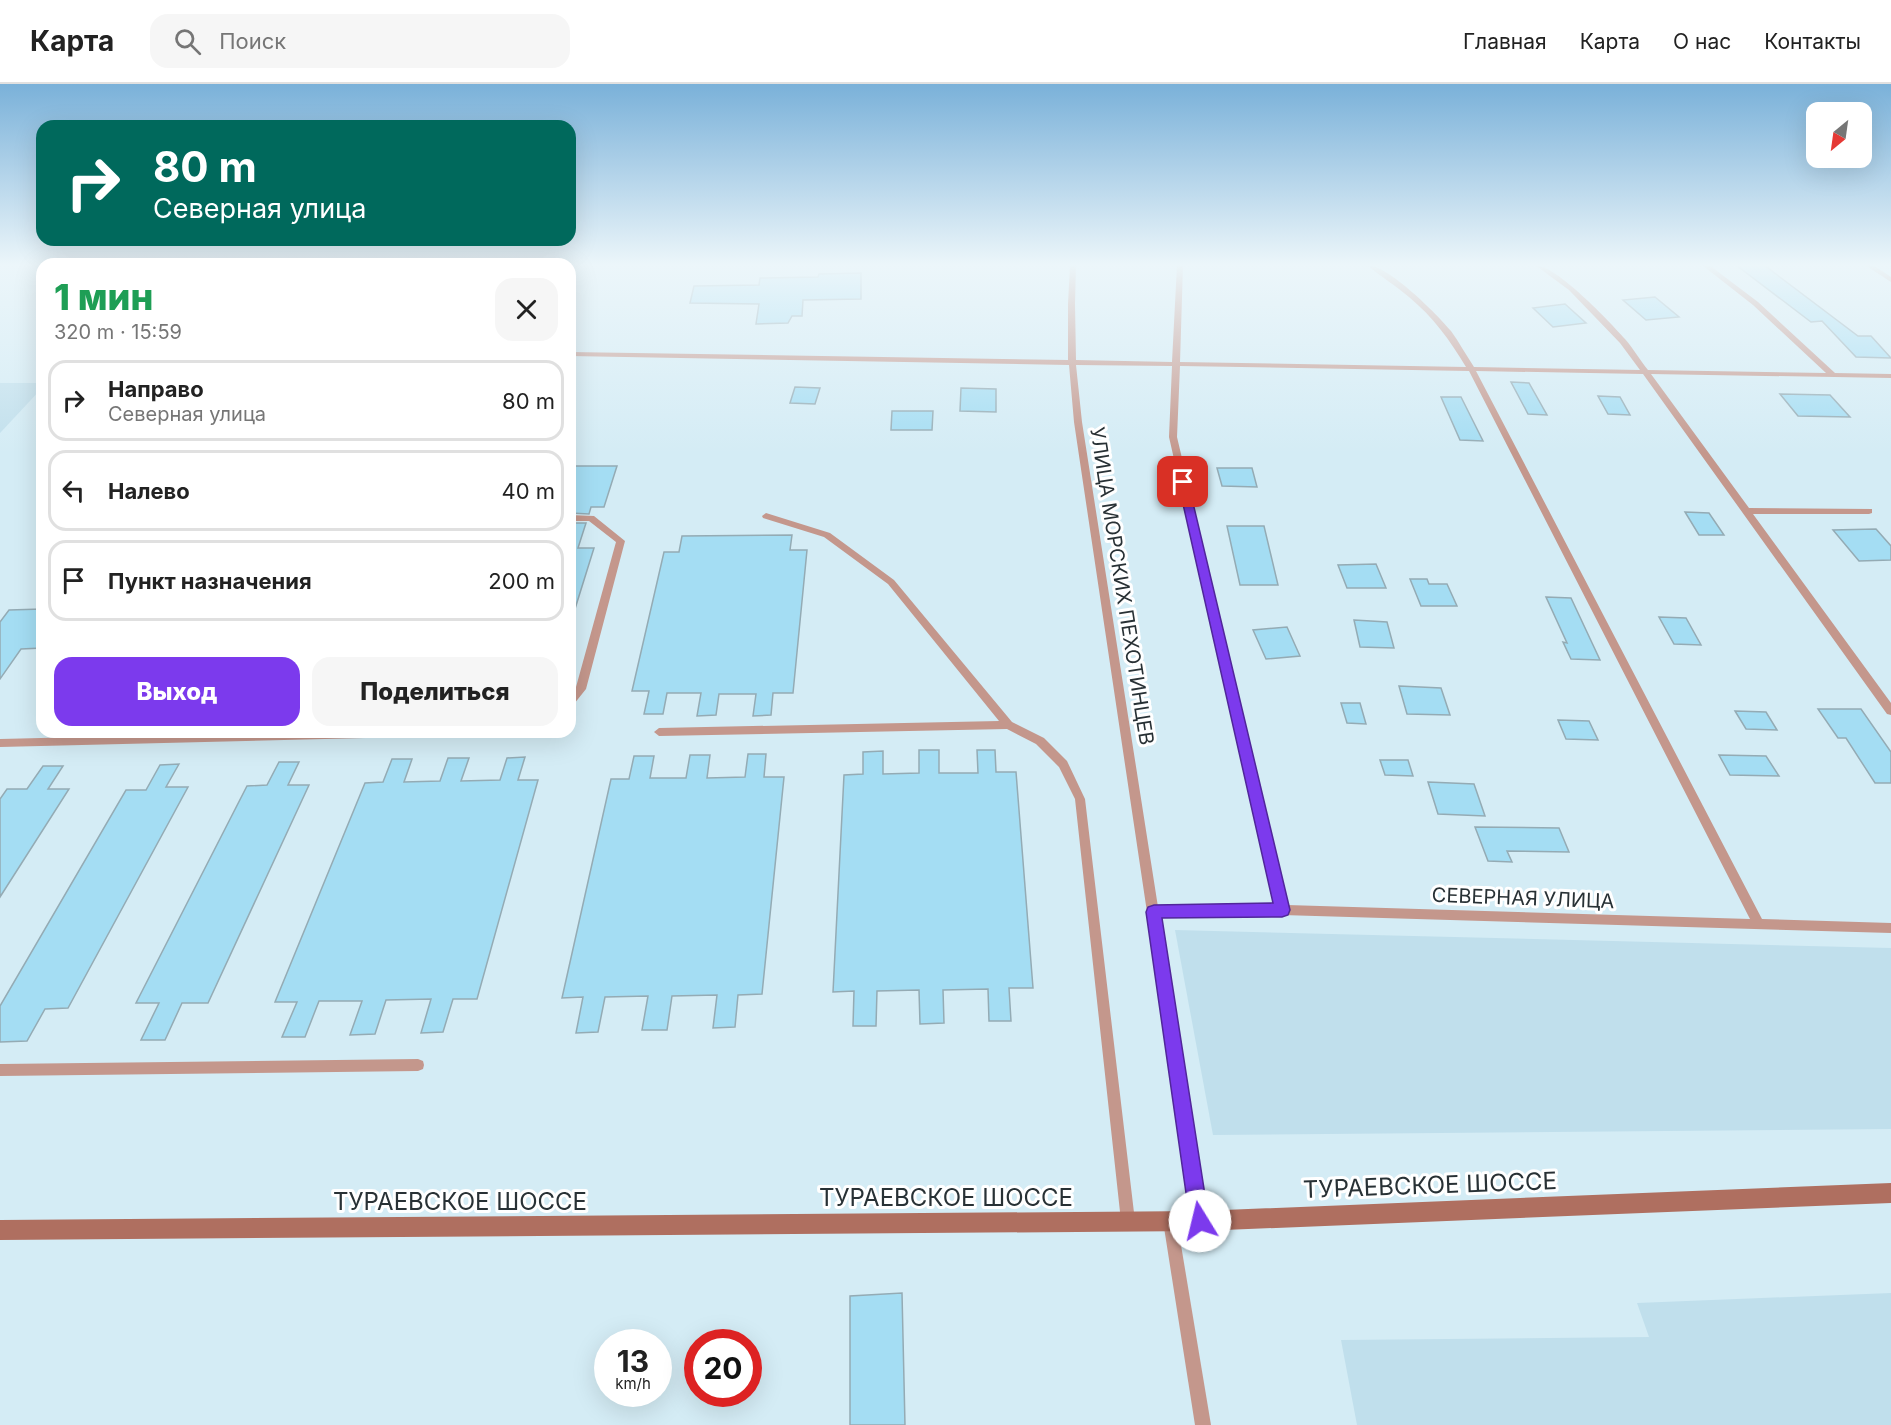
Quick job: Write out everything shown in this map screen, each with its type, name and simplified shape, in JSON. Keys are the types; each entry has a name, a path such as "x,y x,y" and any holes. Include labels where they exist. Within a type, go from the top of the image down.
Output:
{"main road":[{"name":"ТУРАЕВСКОЕ ШОССЕ","path":"0,1230 1200,1221 1891,1193"}],"lane":[{"name":"УЛИЦА МОРСКИХ ПЕХОТИНЦЕВ","path":"1070,328 1071,361 1200,1221"},
{"path":"1178,328 1173,437 1282,910"},
{"path":"1444,328 1472,370 1759,925"},
{"path":"1610,328 1623,341 1891,711"},
{"path":"1785,328 1834,376"},
{"path":"576,354 1891,376"},
{"path":"1747,512 1869,511"},
{"path":"766,516 827,535 891,582 1008,725 1040,741 1063,764 1080,799 1128,1221"},
{"path":"576,518 591,518 621,541 581,689 576,694"},
{"path":"659,732 1008,725"},
{"path":"0,743 95,738"},
{"name":"СЕВЕРНАЯ УЛИЦА","path":"1154,912 1282,910 1891,928"},
{"path":"0,1070 418,1065"},
{"path":"1170,1221 1203,1425"}],"shaded area":[{"path":"0,383 36,383 36,394 0,433"},
{"path":"1175,930 1891,948 1891,1129 1213,1135"},
{"path":"1891,1293 1891,1425 1357,1425 1341,1340 1649,1337 1637,1303"}],"building":[{"path":"1828,328 1847,328 1858,336 1871,336 1891,358 1856,357"},
{"path":"1511,382 1529,383 1547,415 1528,414"},
{"path":"795,387 820,388 815,404 790,403"},
{"path":"961,388 996,389 996,412 960,411"},
{"path":"1780,394 1830,395 1850,417 1798,416"},
{"path":"1598,396 1620,397 1630,415 1608,414"},
{"path":"1441,397 1461,397 1483,441 1460,440"},
{"path":"892,411 933,411 932,430 891,430"},
{"path":"576,466 617,466 604,507 591,507 589,514 576,513"},
{"path":"1217,468 1252,468 1257,487 1222,486"},
{"path":"1685,512 1709,513 1724,535 1699,535"},
{"path":"576,523 586,523 578,548 594,548 576,606"},
{"path":"1227,526 1264,526 1278,585 1240,585"},
{"path":"1876,529 1891,546 1891,560 1859,561 1833,530"},
{"path":"792,535 790,550 807,550 793,693 773,693 771,715 753,716 756,694 719,694 716,715 697,716 701,693 667,693 663,714 644,714 649,691 632,691 664,552 679,552 682,536"},
{"path":"1376,564 1386,588 1347,588 1338,565"},
{"path":"1410,579 1427,579 1429,584 1447,584 1457,606 1421,606"},
{"path":"1546,597 1571,598 1600,660 1571,659 1563,642 1567,643"},
{"path":"36,609 36,648 21,649 0,679 0,622 9,610"},
{"path":"1659,617 1686,618 1701,645 1674,644"},
{"path":"1354,620 1387,622 1394,648 1360,647"},
{"path":"1287,627 1300,656 1266,659 1253,630"},
{"path":"1399,686 1441,688 1450,715 1407,714"},
{"path":"1341,703 1360,703 1366,724 1347,723"},
{"path":"1818,709 1861,709 1891,752 1891,783 1875,783 1846,738 1838,738"},
{"path":"1735,711 1766,712 1777,730 1746,729"},
{"path":"1558,720 1589,721 1598,740 1566,739"},
{"path":"919,750 939,750 939,773 978,773 977,750 995,750 996,772 1016,772 1033,988 1009,988 1011,1021 989,1021 988,989 943,990 944,1023 920,1024 919,990 877,991 876,1026 853,1026 854,991 833,992 844,775 863,774 863,752 883,751 883,774 919,773"},
{"path":"748,754 766,754 764,777 784,777 762,994 738,995 735,1027 713,1028 717,995 672,996 667,1030 642,1030 648,996 605,997 598,1032 576,1033 583,997 562,998 611,779 629,779 634,756 654,756 650,778 686,778 690,755 710,755 707,778 745,777"},
{"path":"1719,755 1766,756 1779,776 1730,775"},
{"path":"525,757 518,780 538,780 477,999 453,999 443,1032 421,1033 431,999 386,1000 375,1034 350,1035 362,1001 319,1001 305,1037 282,1037 297,1002 275,1002 365,783 383,782 392,759 412,759 404,782 440,781 448,758 469,758 461,781 500,780 507,758"},
{"path":"1380,760 1408,760 1413,776 1385,775"},
{"path":"279,762 299,762 288,785 309,785 208,1003 182,1003 165,1040 141,1040 159,1003 136,1003 247,786 267,785"},
{"path":"179,764 166,787 188,787 68,1008 45,1009 27,1041 0,1042 0,1006 126,790 146,790 160,765"},
{"path":"43,766 63,766 48,789 69,789 0,897 0,799 7,789 27,789"},
{"path":"1428,782 1474,784 1485,816 1438,814"},
{"path":"1475,827 1559,828 1569,852 1507,851 1512,862 1488,861"},
{"path":"902,1293 905,1425 850,1425 850,1296"}],"route":[{"path":"1183,482 1282,910 1154,912 1200,1221"}]}
